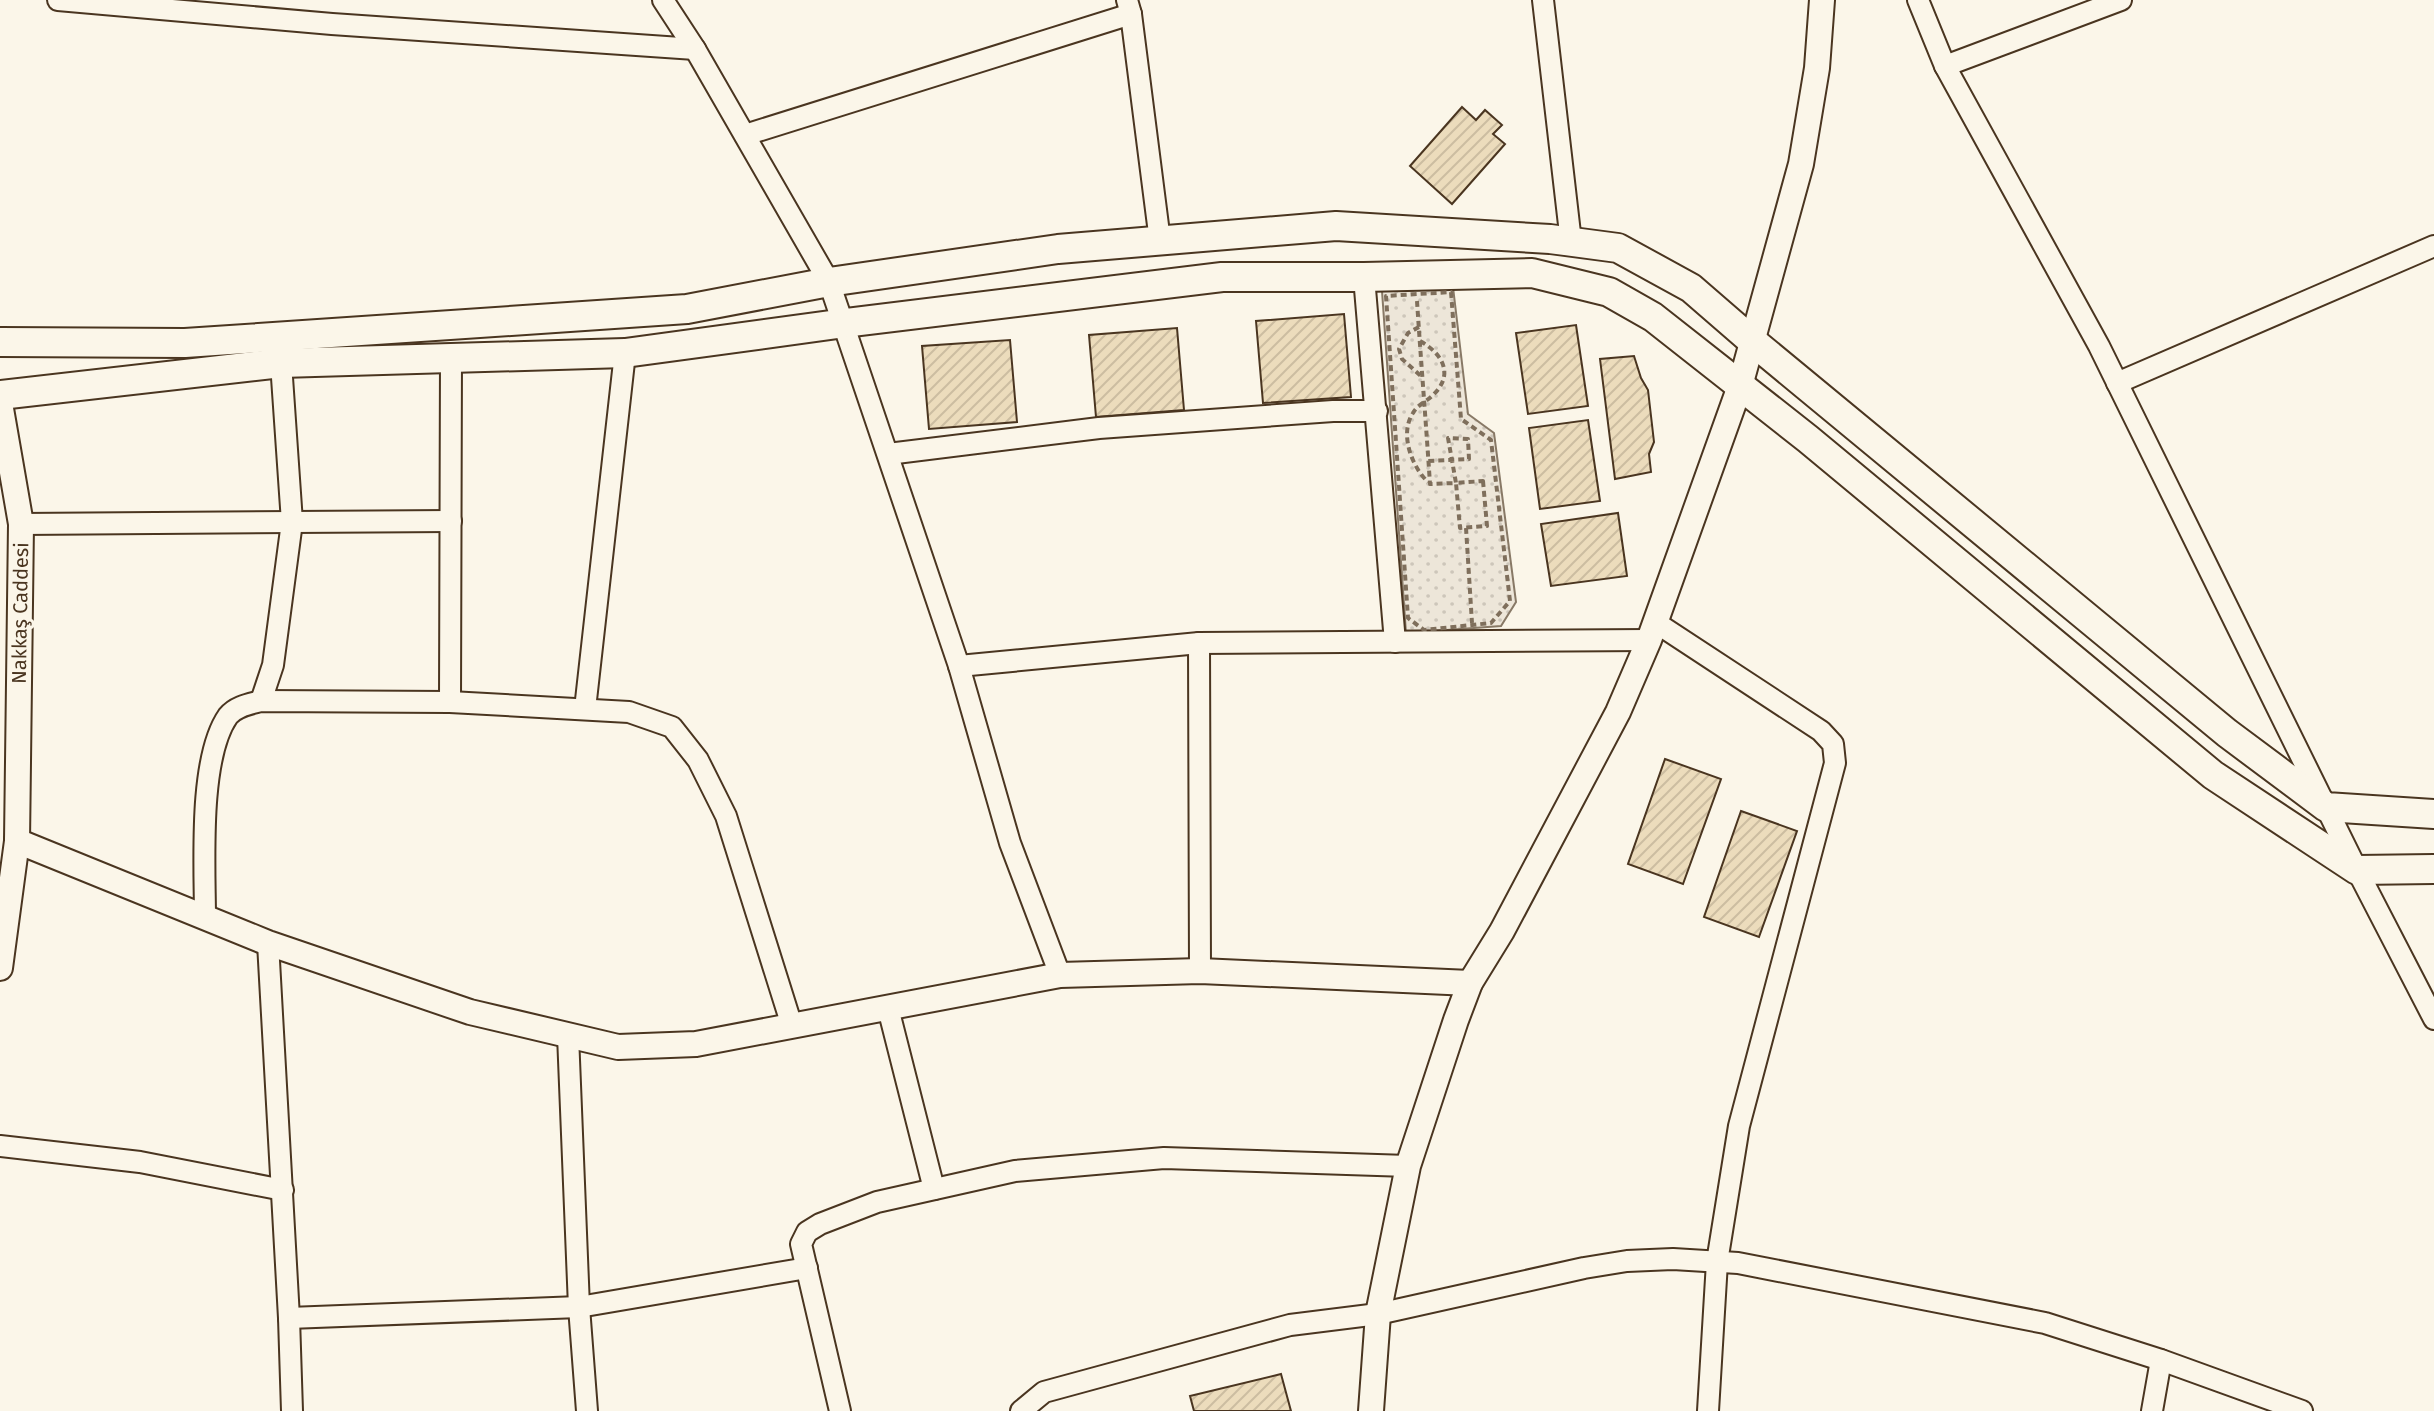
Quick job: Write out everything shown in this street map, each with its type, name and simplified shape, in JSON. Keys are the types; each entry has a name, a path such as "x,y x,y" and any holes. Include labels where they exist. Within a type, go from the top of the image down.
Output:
{"main road":[{"path":"0,342 185,343 687,309 829,282 1058,249 1336,226 1618,248 1691,288 2227,733 2326,807 2434,814"},
{"path":"0,395 281,363 625,353 1222,277 1532,273 1609,292 1653,317 2213,775 2357,870 2434,869"}],"street":[{"path":"58,0 332,24 695,49"},
{"path":"1543,0 1571,242"},
{"path":"1371,1411 1378,1314 1408,1166 1470,983 1502,931 1618,712 1652,631 1740,386 1801,164 1817,68 1822,0"},
{"path":"1918,0 1945,66 2117,383 2357,870 2434,1019"},
{"path":"1945,66 2121,0"},
{"path":"666,1 829,282 959,666 1010,843 1060,975"},
{"path":"745,135 1129,7 1160,241"},
{"path":"2117,383 2434,246"},
{"path":"1364,277 1395,642"},
{"path":"585,709 625,353"},
{"path":"450,702 451,357"},
{"path":"261,701 273,665 292,522 281,363"},
{"name":"Nakkaş Caddesi","path":"0,403 21,524 0,968"},
{"path":"888,454 1099,428 1333,411 1377,411"},
{"path":"21,524 451,521"},
{"path":"959,666 1199,643 1395,642 1652,631 1821,731 1833,744 1835,763 1739,1126 1717,1262 1708,1411"},
{"path":"1199,643 1200,971"},
{"path":"205,918 206,807 213,757 230,714 243,706 261,701 450,702 629,712 672,727 698,760 726,816 792,1026"},
{"path":"8,842 268,943 470,1012 618,1047 696,1044 1060,975 1200,971 1470,983"},
{"path":"268,943 292,1411"},
{"path":"888,1008 934,1189"},
{"path":"568,1035 579,1307 587,1411"},
{"path":"0,1146 140,1162 283,1190"},
{"path":"840,1411 801,1244 807,1232 820,1224 877,1202 1015,1171 1164,1158 1408,1166"},
{"path":"1021,1411 1044,1392 1290,1325 1378,1314 1627,1261 1738,1263 2045,1323 2161,1360 2302,1411"},
{"path":"289,1318 579,1307 807,1268"},
{"path":"2152,1411 2161,1360"}],"path":[{"path":"1451,292 1461,419 1491,440 1510,601 1491,623 1472,625 1424,630 1408,618 1386,296 1451,292"},
{"path":"1417,294 1430,484"},
{"path":"1419,327 1408,333 1399,349 1402,359 1422,377"},
{"path":"1420,341 1435,349 1442,358 1444,371 1441,385 1414,410 1409,419 1409,452 1421,475 1430,484 1456,483 1483,481 1487,526 1460,528 1456,483 1452,460 1448,438 1468,439 1469,459 1452,460 1428,461"},
{"path":"1466,528 1472,625"}],"shaded area":[{"path":"1453,287 1468,414 1494,433 1516,602 1501,626 1406,633 1382,291"}],"building":[{"path":"1462,107 1476,120 1485,110 1502,125 1493,134 1505,144 1452,204 1410,166"},
{"path":"1344,314 1351,397 1263,403 1256,321"},
{"path":"1576,325 1588,406 1528,414 1516,333"},
{"path":"1177,328 1184,410 1096,417 1089,335"},
{"path":"1010,340 1017,422 929,429 922,346"},
{"path":"1634,356 1648,390 1654,442 1649,454 1651,472 1615,479 1600,359"},
{"path":"1588,420 1600,501 1540,509 1529,428"},
{"path":"1618,513 1627,576 1551,586 1541,524"},
{"path":"1665,759 1721,779 1683,884 1628,864"},
{"path":"1741,811 1797,831 1759,937 1704,917"},
{"path":"1281,1374 1291,1411 1194,1411 1190,1396"}]}
